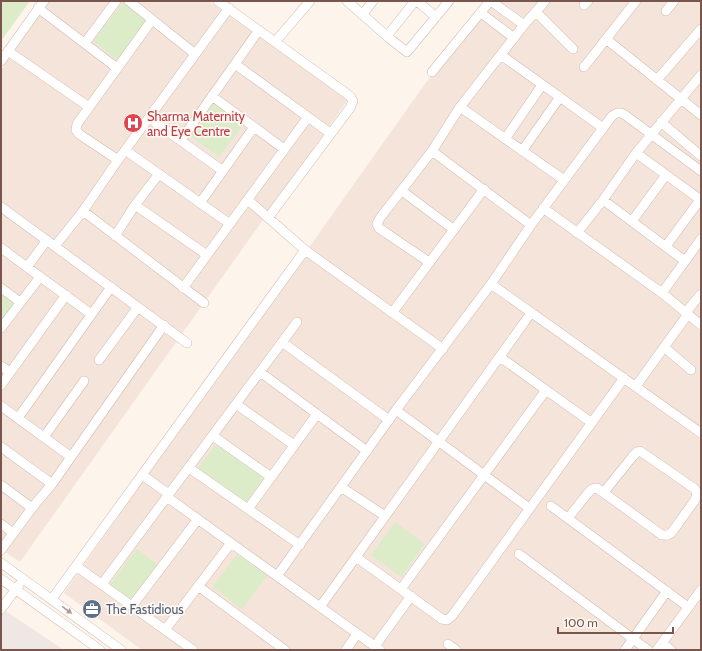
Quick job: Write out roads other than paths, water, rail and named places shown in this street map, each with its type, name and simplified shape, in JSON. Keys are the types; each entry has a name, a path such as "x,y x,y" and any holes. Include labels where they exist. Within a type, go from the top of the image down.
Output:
{"street":[{"path":"84,43 116,1"},
{"path":"129,1 195,54"},
{"path":"218,1 350,96 353,101 350,108 268,218"},
{"path":"275,42 310,1"},
{"path":"347,1 407,52 450,1"},
{"path":"362,15 373,1"},
{"path":"387,36 416,1 436,17"},
{"path":"432,72 491,1 524,25"},
{"path":"429,262 386,234 377,224 380,218 432,151 460,107 524,25 545,1"},
{"path":"584,67 636,1"},
{"path":"666,11 674,1"},
{"path":"1,61 41,5 84,43 117,68"},
{"path":"55,246 83,211 125,150 228,8"},
{"path":"536,12 573,49"},
{"path":"481,13 514,38"},
{"path":"118,160 79,134 76,130 77,124 152,20"},
{"path":"657,80 701,29"},
{"path":"180,140 259,30"},
{"path":"606,39 701,115"},
{"path":"8,51 89,107"},
{"path":"501,54 603,128"},
{"path":"235,64 330,133"},
{"path":"577,233 636,153 701,75"},
{"path":"505,139 542,85"},
{"path":"212,96 284,149"},
{"path":"522,151 560,97"},
{"path":"460,107 564,180"},
{"path":"277,576 396,410 491,284 543,208 612,116 616,113 620,113 701,172"},
{"path":"183,288 308,117"},
{"path":"149,118 223,171"},
{"path":"661,122 701,156"},
{"path":"200,203 254,128"},
{"path":"125,150 230,224"},
{"path":"432,151 531,225"},
{"path":"636,153 700,200 666,246"},
{"path":"115,236 159,174"},
{"path":"632,221 666,175"},
{"path":"392,313 484,189"},
{"path":"402,191 454,229"},
{"path":"248,200 305,250 443,349"},
{"path":"602,200 685,261"},
{"path":"135,206 207,255"},
{"path":"1,207 187,342"},
{"path":"543,208 662,293 701,325"},
{"path":"83,211 204,303"},
{"path":"662,293 701,239"},
{"path":"27,267 47,240"},
{"path":"1,248 91,314"},
{"path":"52,599 305,250"},
{"path":"1,328 40,277"},
{"path":"491,284 701,433"},
{"path":"18,418 111,287"},
{"path":"1,288 20,302"},
{"path":"636,386 701,294"},
{"path":"1,385 66,295"},
{"path":"99,360 138,307"},
{"path":"320,607 531,313"},
{"path":"102,584 297,322"},
{"path":"1,550 52,484 164,325"},
{"path":"282,342 389,420"},
{"path":"664,347 691,370"},
{"path":"500,357 592,423"},
{"path":"1,366 10,372"},
{"path":"260,372 367,451"},
{"path":"356,557 442,619 447,620 452,616 624,378"},
{"path":"44,437 84,381"},
{"path":"401,589 546,390"},
{"path":"236,404 294,445"},
{"path":"1,406 71,457"},
{"path":"396,410 529,508"},
{"path":"248,509 317,414"},
{"path":"213,436 271,476"},
{"path":"1,447 52,484"},
{"path":"568,518 592,489 597,488 662,535 669,535 695,500 697,494 695,489 640,451 633,456 604,492"},
{"path":"189,468 300,545"},
{"path":"142,475 198,519 378,648 411,596"},
{"path":"1,485 32,508"},
{"path":"341,487 385,516"},
{"path":"551,506 688,607"},
{"path":"132,606 198,519"},
{"path":"1,524 13,533"},
{"path":"165,630 231,543"},
{"path":"519,554 648,650"},
{"path":"1,563 24,578 121,650"},
{"path":"76,566 193,650"},
{"path":"15,572 4,580 100,650"},
{"path":"1,609 24,578"},
{"path":"198,586 286,650"},
{"path":"625,650 667,591"},
{"path":"671,650 659,647 700,592"},
{"path":"346,650 357,634"},
{"path":"448,644 456,650"}],"place":[{"name":"Sharma Maternity and Eye Centre","path":"133,123"},
{"name":"The Fastidious","path":"92,609"}]}
